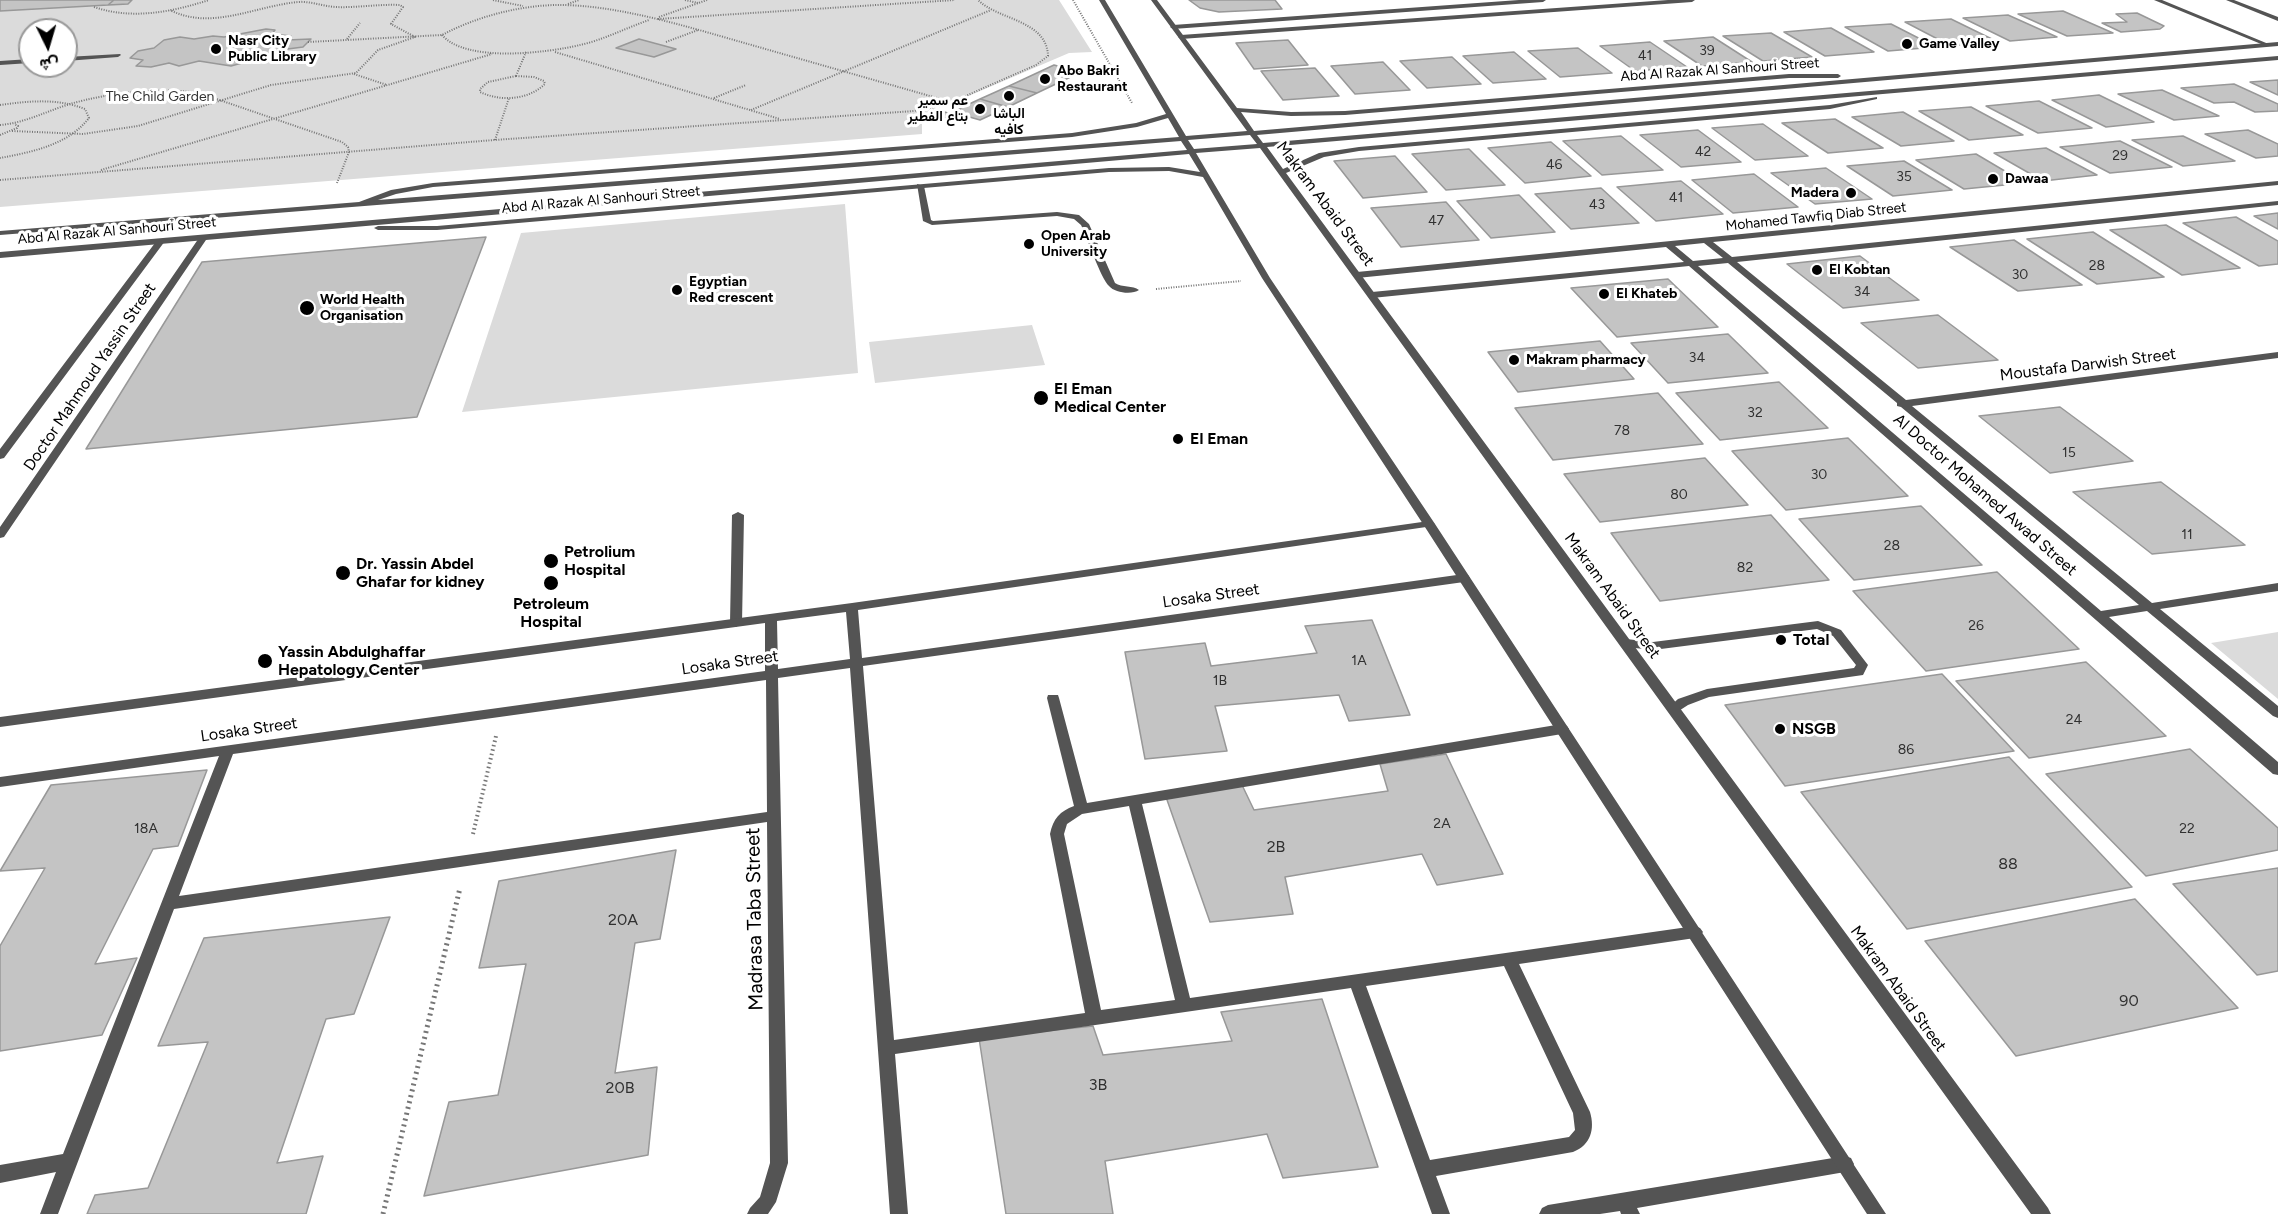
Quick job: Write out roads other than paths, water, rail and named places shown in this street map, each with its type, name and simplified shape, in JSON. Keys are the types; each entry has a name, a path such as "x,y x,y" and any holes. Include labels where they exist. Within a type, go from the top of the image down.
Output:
{"street":[{"path":"1102,0 1266,278 1429,524 1877,1214"},
{"name":"Makram Abaid Street","path":"1154,0 2042,1214"},
{"path":"1417,0 1438,18"},
{"path":"1173,27 1543,0"},
{"path":"1181,38 1692,0"},
{"path":"2157,0 2268,45"},
{"path":"2229,0 2278,19"},
{"path":"1394,5 1411,20"},
{"name":"Abd Al Razak Al Sanhouri Street","path":"1235,110 1291,114 1345,113 1789,76 1814,75 1870,80 2278,44"},
{"path":"78,58 118,56"},
{"path":"349,224 2278,58"},
{"path":"0,63 18,62"},
{"path":"360,204 1401,121 1870,80"},
{"path":"1280,173 1322,155 1375,147 1830,107 1873,99 1886,92"},
{"path":"1345,113 1335,121 1337,130 1350,138 1375,147"},
{"name":"Abd Al Razak Al Sanhouri Street","path":"0,233 360,204 394,192 433,185 1052,136 1117,129 1171,116"},
{"path":"1052,136 1080,144 1089,153 1088,163 1076,172"},
{"name":"Abd Al Razak Al Sanhouri Street","path":"0,255 349,224 376,228 437,228 1076,172 1149,168 1205,175"},
{"name":"Mohamed Tawfiq Diab Street","path":"1357,275 2278,183"},
{"path":"920,186 927,221 932,223 1057,214 1076,217 1085,224 1111,284 1118,289 1135,290"},
{"path":"1372,295 2278,203"},
{"name":"Doctor Mahmoud Yassin Street","path":"0,535 204,237"},
{"name":"Doctor Mahmoud Yassin Street","path":"0,456 161,241"},
{"name":"Al Doctor Mohamed Awad Street","path":"1707,241 1901,404 2278,713"},
{"name":"Al Doctor Mohamed Awad Street","path":"1669,245 2278,770"},
{"name":"Moustafa Darwish Street","path":"1901,404 2278,355"},
{"path":"736,622 738,514"},
{"path":"0,722 852,607 1429,524"},
{"name":"Losaka Street","path":"0,782 1464,578"},
{"path":"2099,615 2278,587"},
{"path":"852,607 899,1214"},
{"name":"Madrasa Taba Street","path":"756,1214 767,1202 779,1163 771,618"},
{"path":"1626,643 1653,646 1818,626 1837,633 1862,665 1858,672 1694,696 1674,709"},
{"path":"1053,698 1082,809"},
{"path":"1094,1018 1057,834 1059,823 1068,813 1562,729"},
{"path":"49,1214 228,750"},
{"path":"1134,800 1184,1005"},
{"path":"168,904 774,816"},
{"path":"887,1048 1695,932"},
{"path":"1424,1170 1574,1144 1583,1136 1585,1124 1581,1112 1508,958"},
{"path":"1356,980 1441,1214"},
{"path":"0,1174 69,1161"},
{"path":"1548,1214 1627,1207 1845,1164"}],"place":[{"name":"Game Valley","path":"1907,44"},
{"name":"Nasr City Public Library","path":"216,49"},
{"name":"Abo Bakri Restaurant","path":"1045,79"},
{"name":"الباشا كافيه","path":"1009,96"},
{"name":"عم سمير بتاع الفطير","path":"980,109"},
{"name":"Dawaa","path":"1993,179"},
{"name":"Madera","path":"1851,193"},
{"name":"Open Arab University","path":"1029,244"},
{"name":"El Kobtan","path":"1817,270"},
{"name":"Egyptian Red crescent","path":"677,290"},
{"name":"El Khateb","path":"1604,294"},
{"name":"World Health Organisation","path":"307,308"},
{"name":"Makram pharmacy","path":"1514,360"},
{"name":"El Eman Medical Center","path":"1041,398"},
{"name":"El Eman","path":"1178,439"},
{"name":"Petrolium Hospital","path":"551,561"},
{"name":"Dr. Yassin Abdel Ghafar for kidney","path":"343,573"},
{"name":"Petroleum Hospital","path":"551,583"},
{"name":"Total","path":"1781,640"},
{"name":"Yassin Abdulghaffar Hepatology Center","path":"265,661"},
{"name":"NSGB","path":"1780,729"}],"park label":[{"name":"The Child Garden","path":"160,97"}]}
